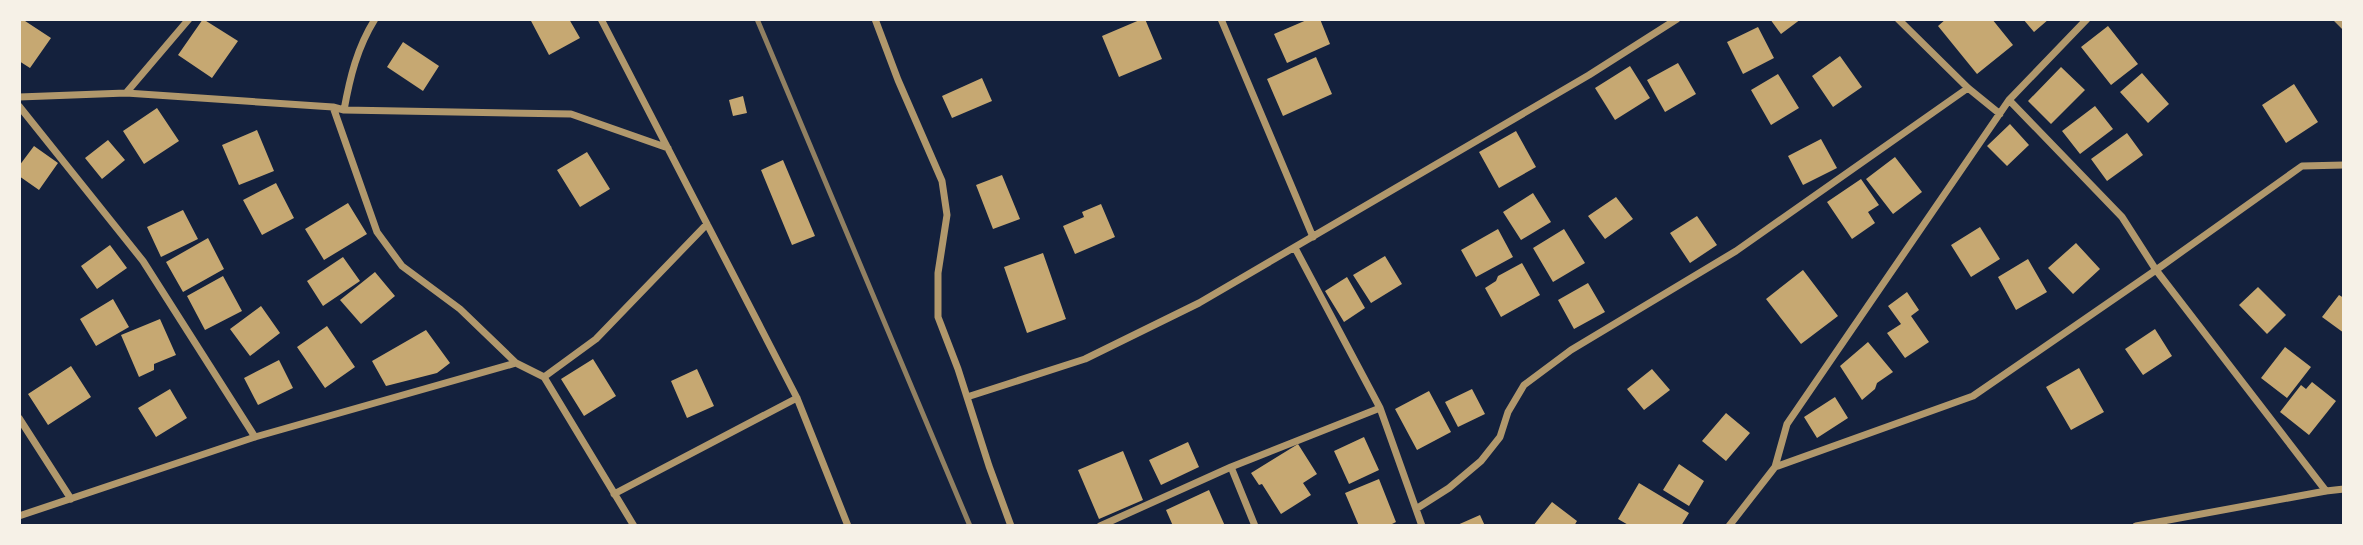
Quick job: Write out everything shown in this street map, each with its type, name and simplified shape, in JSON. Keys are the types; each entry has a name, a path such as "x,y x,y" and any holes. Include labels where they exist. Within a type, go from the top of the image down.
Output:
{"street":[{"path":"126,93 189,19"},
{"path":"344,110 358,50 375,19"},
{"path":"601,19 797,398 848,526"},
{"path":"875,19 942,181 947,215 938,273 938,317 1011,526"},
{"path":"1222,19 1313,237"},
{"path":"967,397 1085,359 1199,303 1589,75 1677,19"},
{"path":"1898,19 1968,88 2000,114"},
{"path":"1729,526 1775,467 1787,424 2009,100 2087,19"},
{"path":"2337,19 2344,26"},
{"path":"1416,509 1449,488 1481,461 1500,437 1508,411 1524,384 1571,350 1736,251 1968,88"},
{"path":"19,97 126,93 344,110 571,114 668,148"},
{"path":"2009,100 2122,217 2157,270 2326,491"},
{"path":"19,106 143,261 255,437"},
{"path":"332,107 377,232 402,265 460,309 516,363 544,377 634,526"},
{"path":"1775,467 1973,396 2157,270 2302,166 2344,165"},
{"path":"544,377 596,339 707,224"},
{"path":"1295,248 1380,408 1422,526"},
{"path":"19,516 255,437 516,363"},
{"path":"614,494 797,398"},
{"path":"1100,526 1231,467 1380,408"},
{"path":"19,418 71,499"},
{"path":"1231,467 1255,526"},
{"path":"2136,526 2344,489"}],"building":[{"path":"22,19 51,38 30,68 19,61 19,22"},
{"path":"203,19 238,41 212,78 178,55"},
{"path":"530,19 569,19 580,38 549,55"},
{"path":"1145,19 1162,59 1119,77 1102,36"},
{"path":"1309,19 1320,19 1330,44 1287,63 1274,34"},
{"path":"1770,19 1801,19 1781,34"},
{"path":"1946,19 1992,19 2013,45 1977,74 1938,26"},
{"path":"2023,19 2049,19 2034,32"},
{"path":"2108,26 2138,64 2111,85 2081,47"},
{"path":"1758,27 1774,58 1743,74 1727,42"},
{"path":"403,42 439,66 423,91 387,67"},
{"path":"1840,56 1862,87 1833,107 1812,76"},
{"path":"1316,57 1332,94 1283,116 1267,79"},
{"path":"1678,63 1696,94 1665,112 1647,80"},
{"path":"1630,66 1650,98 1615,120 1595,88"},
{"path":"2061,67 2085,90 2051,124 2028,101"},
{"path":"2142,73 2169,104 2148,123 2120,92"},
{"path":"1778,74 1799,108 1771,125 1751,90"},
{"path":"982,78 992,101 952,118 942,96"},
{"path":"2294,84 2318,122 2286,143 2262,105"},
{"path":"743,96 747,113 733,116 729,100"},
{"path":"2095,106 2113,129 2080,154 2062,131"},
{"path":"157,108 179,141 144,164 123,131"},
{"path":"2010,124 2029,145 2007,166 1987,146"},
{"path":"257,130 274,171 239,185 222,145"},
{"path":"1516,131 1536,167 1499,188 1479,152"},
{"path":"2127,133 2143,155 2107,181 2091,159"},
{"path":"1821,139 1837,168 1803,185 1788,156"},
{"path":"108,140 125,160 102,179 85,158"},
{"path":"34,146 58,163 39,190 19,176 19,166"},
{"path":"587,152 610,189 580,207 557,170"},
{"path":"1895,157 1922,192 1893,214 1866,179"},
{"path":"783,160 815,236 792,245 761,170"},
{"path":"1002,175 1020,219 993,229 976,185"},
{"path":"1861,179 1879,205 1868,212 1875,223 1852,239 1827,202"},
{"path":"276,183 294,218 262,235 243,200"},
{"path":"1533,193 1551,222 1521,240 1503,212"},
{"path":"1616,197 1633,219 1605,239 1588,216"},
{"path":"348,203 367,234 324,260 305,229"},
{"path":"1101,204 1115,237 1075,254 1063,226 1084,217 1082,212"},
{"path":"183,210 198,239 161,257 147,227"},
{"path":"1697,216 1717,245 1690,263 1670,233"},
{"path":"1980,227 2000,259 1971,277 1951,245"},
{"path":"1498,229 1513,257 1476,277 1461,250"},
{"path":"1564,229 1585,263 1553,282 1533,248"},
{"path":"208,238 224,269 183,292 166,262"},
{"path":"2076,243 2100,269 2073,294 2048,268"},
{"path":"110,245 127,268 97,289 81,266"},
{"path":"1043,253 1066,319 1027,333 1004,267"},
{"path":"1385,256 1402,284 1371,303 1353,275"},
{"path":"343,257 360,281 323,306 307,281"},
{"path":"2028,259 2047,292 2016,310 1998,277"},
{"path":"1522,263 1540,295 1501,317 1485,288 1496,281 1498,276"},
{"path":"1803,270 1838,316 1801,344 1766,299"},
{"path":"375,272 395,296 361,324 340,300"},
{"path":"223,276 242,311 205,330 187,296"},
{"path":"1347,277 1365,308 1344,322 1325,291"},
{"path":"1588,283 1605,312 1574,329 1558,300"},
{"path":"2258,287 2286,315 2267,334 2239,305"},
{"path":"1907,292 1919,310 1911,316 1929,342 1905,358 1887,333 1901,324 1888,306"},
{"path":"2339,295 2344,298 2344,333 2322,317"},
{"path":"113,299 129,327 96,346 80,319"},
{"path":"261,306 280,333 250,356 230,329"},
{"path":"160,319 176,355 154,364 154,370 139,377 121,335"},
{"path":"327,326 355,367 325,388 297,347"},
{"path":"2155,329 2172,356 2143,375 2125,349"},
{"path":"426,330 450,363 437,373 386,386 372,361"},
{"path":"1868,342 1893,372 1877,383 1875,389 1862,400 1840,366"},
{"path":"2285,347 2311,367 2287,398 2261,378"},
{"path":"593,359 616,396 584,416 561,379"},
{"path":"279,360 293,388 258,405 244,378"},
{"path":"71,366 91,397 48,425 28,394"},
{"path":"2079,368 2104,412 2071,430 2046,387"},
{"path":"697,369 714,406 687,418 671,381"},
{"path":"1652,369 1670,390 1644,410 1627,389"},
{"path":"2312,382 2336,401 2309,435 2280,412 2301,385 2306,389"},
{"path":"170,389 187,418 156,437 138,408"},
{"path":"1472,389 1485,414 1458,427 1445,402"},
{"path":"1429,391 1451,432 1417,450 1395,409"},
{"path":"1835,397 1848,418 1817,438 1804,417"},
{"path":"1726,413 1750,433 1726,461 1702,441"},
{"path":"1364,437 1379,470 1349,484 1334,451"},
{"path":"1188,442 1199,467 1161,485 1149,460"},
{"path":"1298,444 1317,474 1303,483 1311,495 1281,514 1262,484 1259,485 1251,473"},
{"path":"1123,451 1143,500 1099,519 1078,470"},
{"path":"1679,464 1704,481 1689,506 1663,490"},
{"path":"1379,479 1396,522 1388,526 1359,526 1345,493"},
{"path":"1639,483 1689,513 1681,526 1630,526 1618,519"},
{"path":"1209,490 1225,526 1173,526 1166,510"},
{"path":"1552,502 1577,521 1574,526 1533,526"},
{"path":"1480,515 1485,526 1455,526"}],"railway":[{"path":"757,19 970,526"}]}
